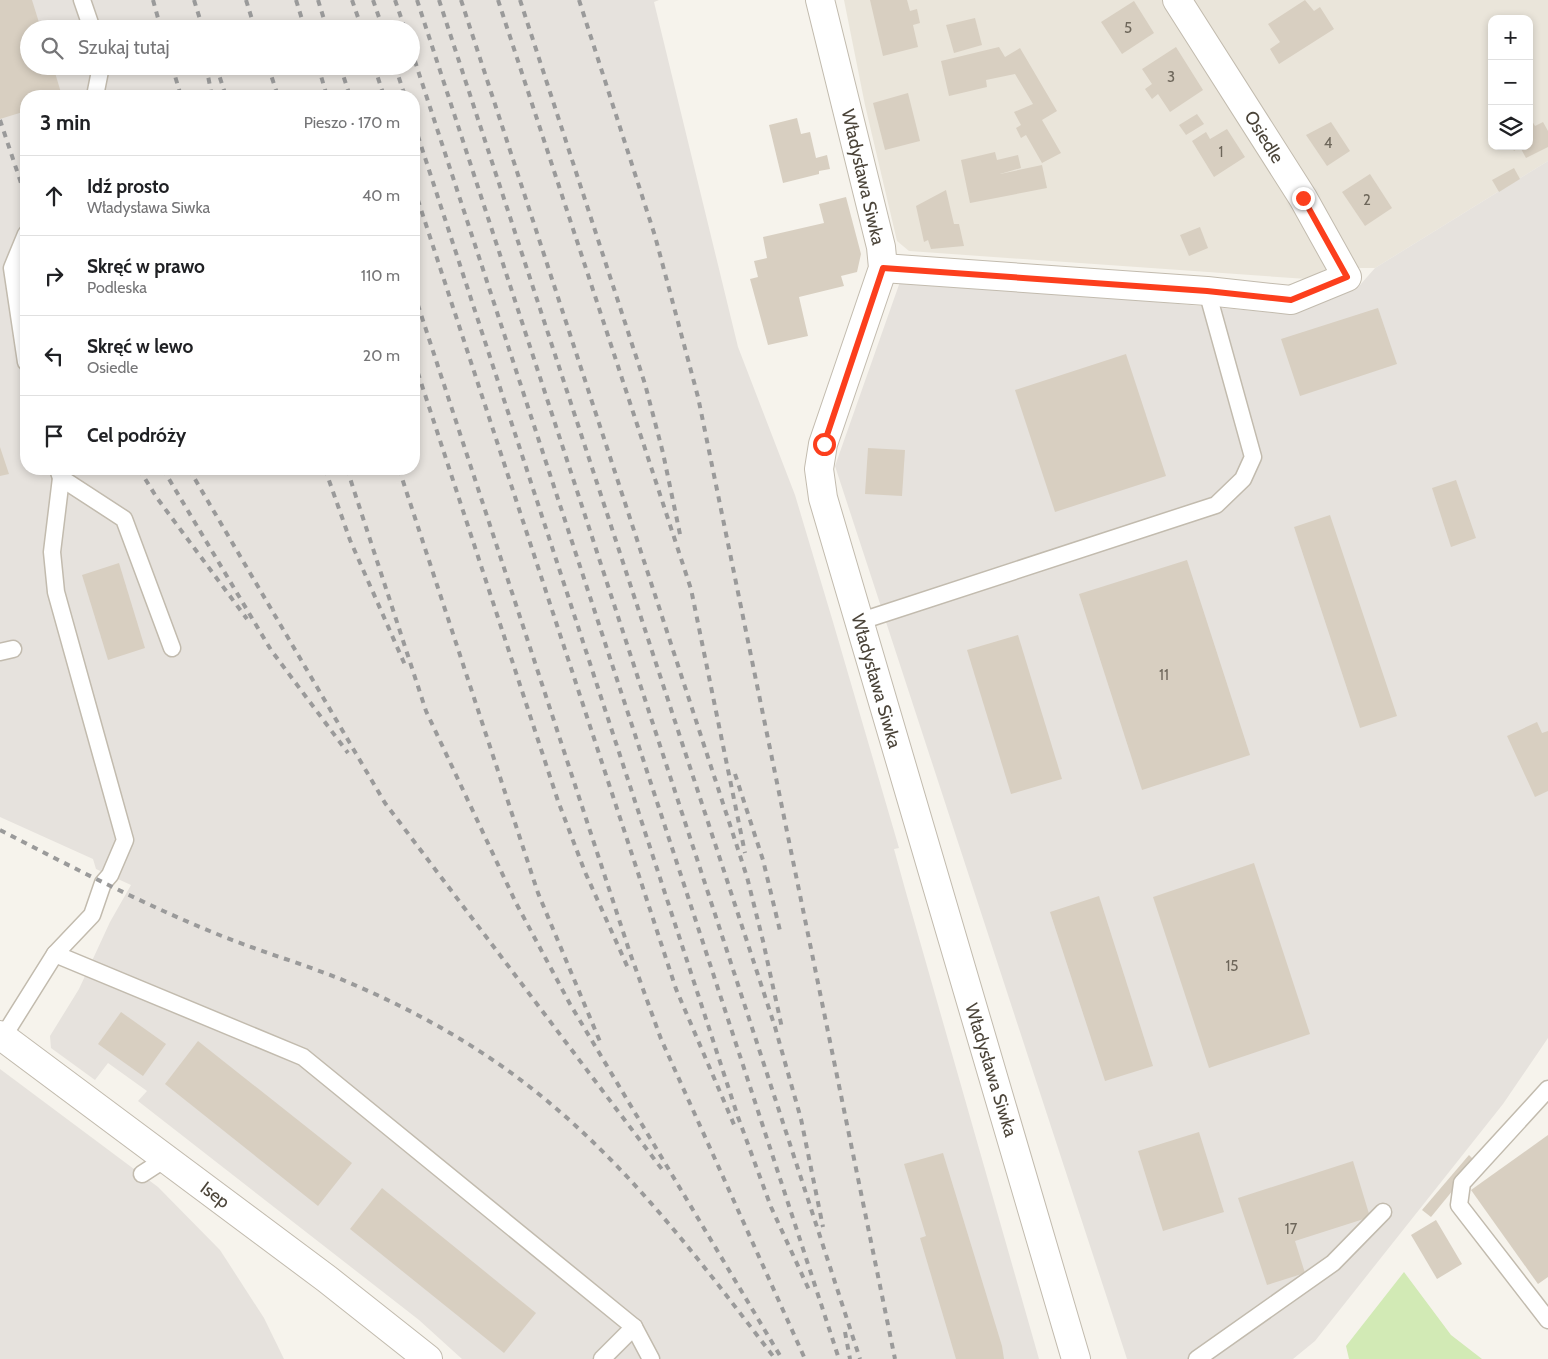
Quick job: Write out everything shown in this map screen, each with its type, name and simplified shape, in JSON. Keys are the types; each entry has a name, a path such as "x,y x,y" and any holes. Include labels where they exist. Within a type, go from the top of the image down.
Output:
{"street":[{"name":"Władysława Siwka","path":"820,0 880,247 883,268 824,444 819,469 823,498 1076,1359"},
{"name":"Osiedle","path":"1177,0 1303,198 1347,277 1291,300 1207,291"},
{"path":"883,268 1207,291"},
{"name":"Isep","path":"1,1036 164,1159 327,1278 428,1359"}],"lane":[{"path":"82,0 89,20"},
{"path":"96,90 99,75"},
{"path":"20,249 12,268 20,322"},
{"path":"858,622 1216,505 1243,479 1253,457 1207,291"},
{"path":"1,1036 55,954 92,915 103,882 110,875 125,840 56,592 52,552 60,475"},
{"path":"63,475 124,520 172,648"},
{"path":"55,954 303,1057 634,1327 651,1359"},
{"path":"1548,1089 1462,1183 1459,1204 1548,1320"},
{"path":"142,1174 164,1159"},
{"path":"1197,1359 1333,1263 1383,1212"},
{"path":"602,1359 634,1327"}],"shaded area":[{"path":"0,0 659,0 654,2 738,347 795,495 833,622 899,848 894,849 1039,1359 462,1359 419,1320 138,1101 147,1091 108,1063 95,1080 51,1048 50,1036 79,989 110,922 131,885 96,869 93,859 0,817"},
{"path":"844,0 1548,0 1548,161 1375,268 1328,268 1307,279 909,251 897,241 865,105"},
{"path":"1548,161 1548,1038 1503,1104 1315,1341 1293,1359 1127,1359 835,466 901,279 1290,314 1360,285 1375,268"},
{"path":"0,1069 158,1187 220,1250 264,1318 284,1359 0,1359"}],"green space":[{"path":"1404,1272 1451,1335 1482,1359 1349,1359 1346,1346"}],"building":[{"path":"0,0 32,0 38,20 20,20 20,75 56,75 60,90 20,90 20,113 0,119"},
{"path":"870,0 907,0 910,11 917,9 920,23 913,25 918,47 883,56"},
{"path":"1305,0 1314,11 1320,7 1334,29 1279,64 1270,49 1280,42 1268,24"},
{"path":"1134,1 1154,33 1122,54 1101,22"},
{"path":"975,18 982,45 954,53 946,25"},
{"path":"999,47 1005,57 1020,48 1057,111 1042,120 1061,153 1042,163 1026,135 1021,138 1016,128 1021,125 1014,112 1033,104 1015,74 986,80 987,87 949,96 941,61"},
{"path":"1176,47 1203,90 1170,112 1158,94 1152,99 1145,89 1152,84 1142,69"},
{"path":"908,93 920,141 885,150 873,103"},
{"path":"1197,114 1204,124 1186,135 1179,125"},
{"path":"797,118 801,134 810,132 816,158 827,155 830,169 819,171 819,174 783,183 769,125"},
{"path":"1331,122 1350,151 1327,166 1306,135"},
{"path":"1543,122 1548,131 1548,147 1526,158 1522,150 1533,150 1533,123 1535,126"},
{"path":"1227,129 1245,157 1214,177 1192,141 1206,132 1210,139"},
{"path":"995,152 997,160 1018,155 1021,168 1000,174 1042,165 1047,188 970,203 961,160"},
{"path":"1514,168 1520,179 1499,192 1492,180"},
{"path":"1370,174 1392,208 1365,226 1342,192"},
{"path":"946,190 954,224 959,224 964,246 931,249 928,240 924,242 916,206"},
{"path":"846,197 861,254 857,272 841,276 844,286 799,297 808,336 768,345 750,279 758,277 754,261 767,258 763,237 824,223 819,204"},
{"path":"1200,227 1208,248 1189,256 1180,235"},
{"path":"1378,308 1397,364 1300,396 1281,339"},
{"path":"1126,354 1166,476 1055,512 1015,390"},
{"path":"0,447 9,474 0,476"},
{"path":"868,448 905,450 902,496 865,494"},
{"path":"1456,480 1476,538 1451,547 1432,488"},
{"path":"1330,515 1397,716 1360,728 1294,527"},
{"path":"1187,560 1250,755 1142,790 1079,594"},
{"path":"119,563 145,648 108,660 82,575"},
{"path":"1018,635 1062,779 1011,794 967,650"},
{"path":"1537,722 1542,733 1548,731 1548,791 1535,797 1507,736"},
{"path":"1254,863 1310,1034 1209,1068 1153,897"},
{"path":"1099,896 1153,1066 1105,1081 1050,912"},
{"path":"121,1012 166,1044 143,1076 98,1044"},
{"path":"198,1041 352,1163 318,1206 165,1084"},
{"path":"1199,1132 1224,1212 1163,1231 1138,1151"},
{"path":"1548,1135 1548,1277 1538,1284 1471,1190"},
{"path":"943,1153 1002,1346 1004,1359 956,1359 920,1238 926,1236 904,1164"},
{"path":"1469,1155 1476,1162 1431,1217 1422,1210"},
{"path":"1353,1161 1370,1217 1295,1241 1305,1273 1267,1285 1238,1198"},
{"path":"382,1188 536,1313 504,1353 350,1229"},
{"path":"1436,1220 1462,1264 1437,1279 1411,1235"}],"railway":[{"path":"153,0 159,20"},
{"path":"194,0 200,20"},
{"path":"246,0 252,20"},
{"path":"296,0 302,20"},
{"path":"318,0 324,20"},
{"path":"352,0 359,20"},
{"path":"373,0 380,20"},
{"path":"395,0 402,20"},
{"path":"417,0 860,1359"},
{"path":"439,0 775,1027 801,1119 823,1227"},
{"path":"461,0 747,877 782,1028"},
{"path":"498,0 691,589 745,853"},
{"path":"520,0 645,384 663,453 681,539"},
{"path":"579,0 655,236 698,397 895,1359"},
{"path":"175,75 179,90"},
{"path":"208,75 211,90"},
{"path":"219,75 224,90"},
{"path":"271,75 276,90"},
{"path":"321,75 325,90"},
{"path":"343,75 348,90"},
{"path":"377,75 382,90"},
{"path":"398,75 403,90"},
{"path":"419,75 839,1359"},
{"path":"0,120 20,180"},
{"path":"420,142 738,1117 771,1207 810,1292"},
{"path":"420,206 676,989 735,1127"},
{"path":"420,311 630,953 661,1039 805,1359"},
{"path":"420,379 558,801 585,872 628,968"},
{"path":"143,475 157,498 247,619"},
{"path":"167,475 271,650 348,753"},
{"path":"193,475 385,803 664,1172"},
{"path":"327,475 350,540 405,665"},
{"path":"349,475 426,711 516,903 570,1004 782,1359"},
{"path":"401,475 538,893 601,1044"},
{"path":"735,774 763,860 781,935"},
{"path":"0,830 105,883 212,932 338,978 387,1000 459,1038 482,1053 526,1084 562,1114 628,1178 688,1247 773,1356"},
{"path":"845,1332 850,1359"}],"route":[{"path":"824,444 883,268 1207,291 1291,300 1347,277 1303,198"}]}
